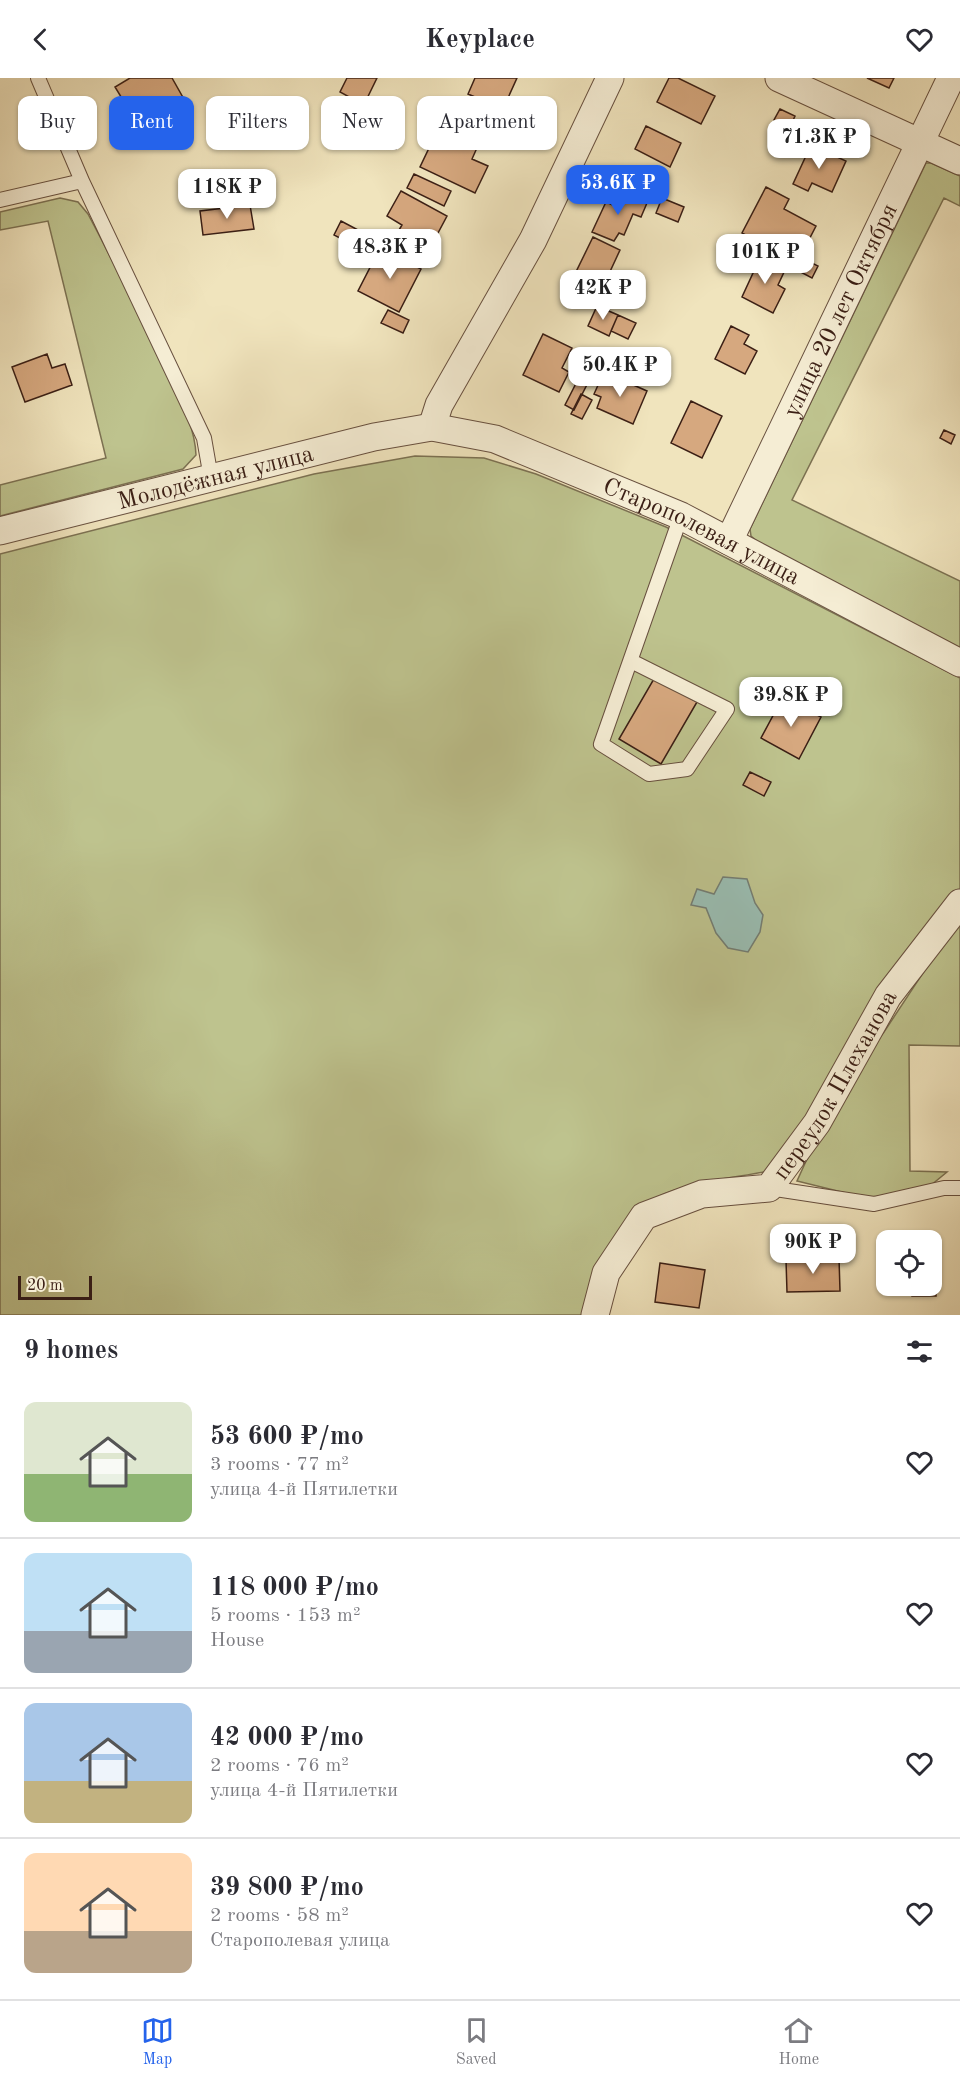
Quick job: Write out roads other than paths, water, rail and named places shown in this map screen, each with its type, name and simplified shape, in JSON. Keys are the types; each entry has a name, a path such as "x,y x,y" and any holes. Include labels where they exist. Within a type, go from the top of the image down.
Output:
{"street":[{"path":"432,427 439,405 533,240 610,78"},
{"path":"779,78 960,161"},
{"name":"улица 20 лет Октября","path":"729,541 951,78"},
{"name":"Молодёжная улица","path":"0,531 374,438 432,427"},
{"name":"Старополевая улица","path":"432,427 495,439 681,516 960,663"},
{"name":"переулок Плеханова","path":"595,1315 606,1273 644,1216 702,1194 769,1188 817,1123 888,996 960,903"}],"lane":[{"path":"38,78 82,181 204,438 211,478"},
{"path":"0,200 82,181"},
{"path":"631,661 727,708 687,769 649,774 601,744 681,516"},
{"path":"769,1188 874,1204 944,1188 960,1188"}],"water":[{"path":"723,877 747,879 755,903 763,915 760,932 748,952 728,948 716,933 706,908 691,905 697,889 714,894"}]}
